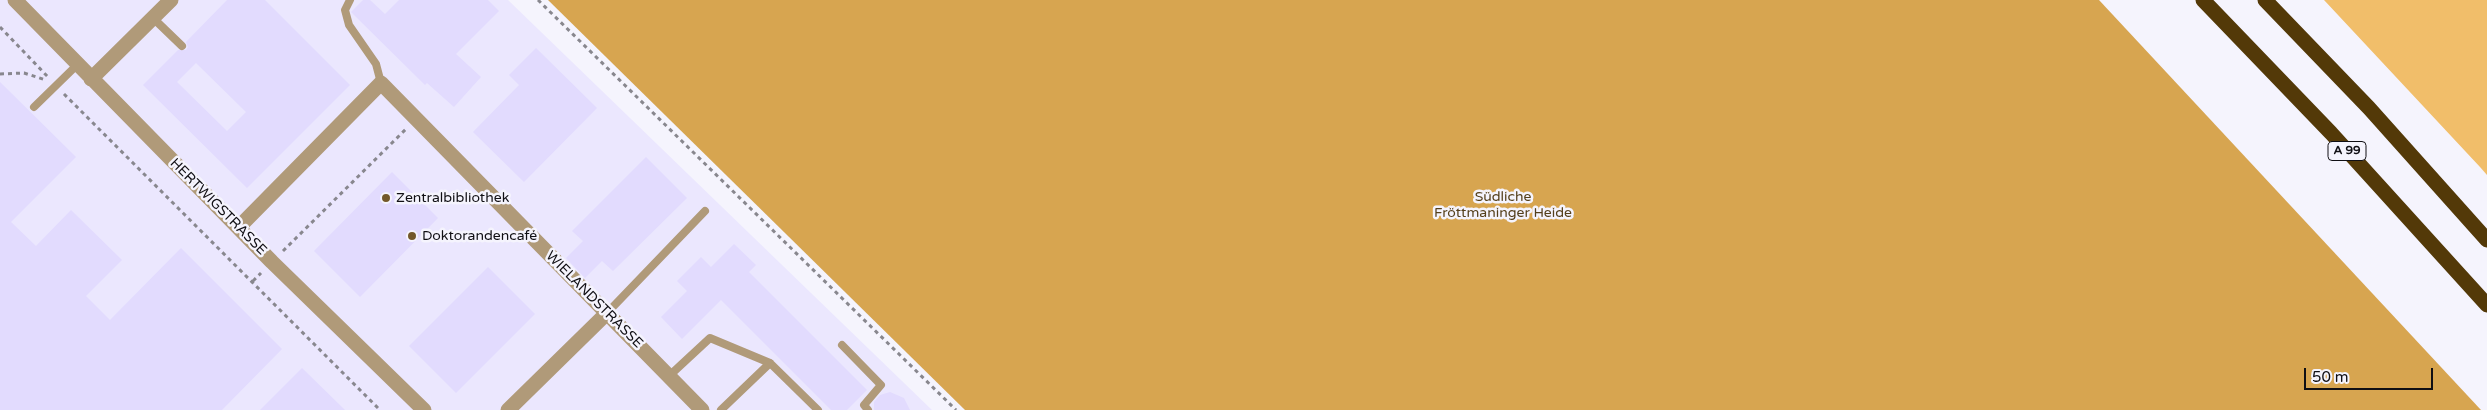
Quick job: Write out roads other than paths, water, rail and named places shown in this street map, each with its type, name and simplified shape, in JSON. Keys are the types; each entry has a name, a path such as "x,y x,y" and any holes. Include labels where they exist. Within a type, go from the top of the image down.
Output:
{"highway":[{"name":"A 99","path":"2203,0 2332,133 2487,305"},
{"path":"2265,0 2369,108 2487,240"}],"street":[{"name":"HERTWIGSTRASSE","path":"15,0 272,262 424,410"},
{"path":"91,79 171,0"},
{"path":"239,227 380,83"},
{"name":"WIELANDSTRASSE","path":"380,83 702,410"},
{"path":"508,410 607,313"}],"lane":[{"path":"350,0 345,10 349,24 376,64 380,83"},
{"path":"153,18 182,46"},
{"path":"34,107 77,64"},
{"path":"607,313 705,211"},
{"path":"670,376 710,338 770,363 818,410"},
{"path":"842,345 881,385 864,405 868,410"},
{"path":"721,410 770,363"}],"place":[{"name":"Zentralbibliothek","path":"386,198"},
{"name":"Doktorandencafé","path":"412,236"}],"park label":[{"name":"Südliche Fröttmaninger Heide","path":"1503,206"}]}
